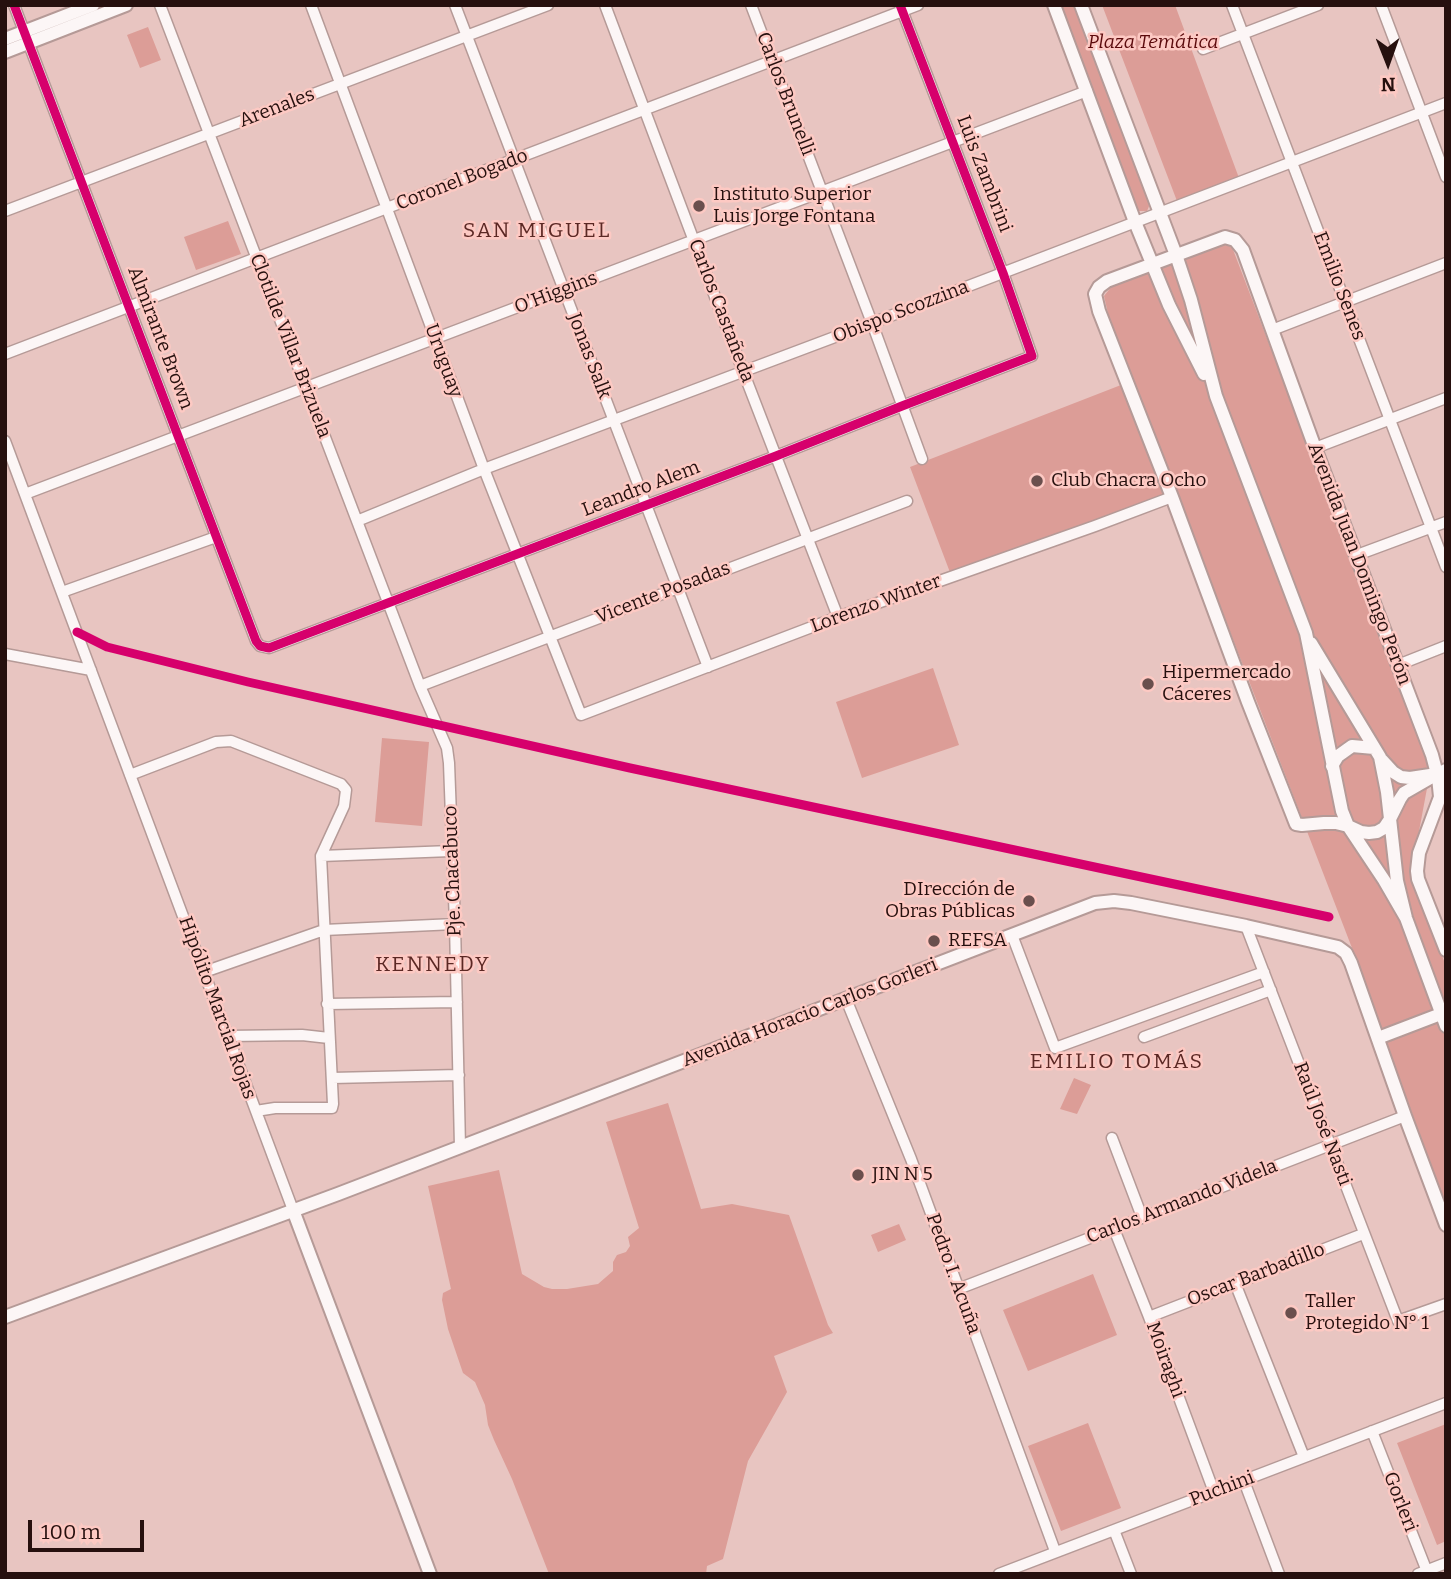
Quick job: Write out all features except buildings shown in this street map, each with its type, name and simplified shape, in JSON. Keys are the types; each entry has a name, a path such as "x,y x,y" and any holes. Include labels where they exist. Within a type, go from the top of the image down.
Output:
{"main road":[{"path":"5,52 26,37 93,5"},
{"path":"5,39 26,37 126,5"},
{"path":"1054,5 1169,305 1216,396"},
{"path":"1081,5 1161,213 1191,300 1216,396 1306,633 1342,811 1348,826 1406,918"},
{"name":"Avenida Juan Domingo Perón","path":"1176,255 1225,237 1235,240 1243,250 1432,755 1442,772 1439,803 1417,858 1416,870 1446,950"},
{"path":"1176,255 1107,281 1099,287 1096,294 1099,311 1297,824 1324,823 1348,826 1361,832 1377,832 1384,828 1405,793 1442,772"},
{"path":"1306,633 1377,752 1393,772 1410,778 1442,772"},
{"path":"1332,766 1338,756 1352,746 1362,746 1377,752"},
{"path":"1377,752 1387,792 1397,881 1406,918 1444,1017 1378,1038 1446,1225"},
{"name":"Avenida Horacio Carlos Gorleri","path":"5,1317 460,1147 1095,904 1131,902 1338,947 1346,953 1351,963 1378,1038"},
{"name":"Hipólito Marcial Rojas","path":"293,1210 430,1574"}],"street":[{"name":"Almirante Brown","path":"14,5 260,646"},
{"name":"Clotilde Villar Brizuela","path":"160,5 420,686"},
{"name":"Uruguay","path":"310,5 484,469 581,715"},
{"name":"Jonas Salk","path":"455,5 708,667"},
{"name":"Arenales","path":"5,211 548,5"},
{"name":"Carlos Castañeda","path":"605,5 838,617"},
{"name":"Carlos Brunelli","path":"751,5 922,459"},
{"name":"Coronel Bogado","path":"5,354 645,110 902,8 918,5"},
{"name":"Emilio Senes","path":"1232,5 1446,567"},
{"path":"1203,49 1318,5"},
{"path":"1381,5 1446,177"},
{"name":"Luis Zambrini","path":"902,8 1032,356"},
{"name":"O'Higgins","path":"25,494 1087,91"},
{"name":"Obispo Scozzina","path":"357,521 484,469 1446,103"},
{"path":"1272,330 1446,263"},
{"name":"Leandro Alem","path":"260,646 269,648 1032,356"},
{"path":"1315,448 1446,398"},
{"name":"Hipólito Marcial Rojas","path":"5,441 293,1210"},
{"name":"Lorenzo Winter","path":"581,715 838,617 1172,498"},
{"name":"Vicente Posadas","path":"420,686 907,501"},
{"path":"1357,555 1446,522"},
{"path":"62,592 216,537"},
{"path":"1398,665 1446,646"},
{"path":"5,654 91,670"},
{"name":"Pje. Chacabuco","path":"420,686 446,748 449,763 460,1147"},
{"path":"130,775 216,742 231,741 341,784 346,790 344,806 321,856 332,1108 275,1108 256,1111"},
{"path":"321,856 451,850"},
{"path":"204,972 324,930 455,924"},
{"name":"Raúl José Nasti","path":"1246,926 1398,1321 1446,1304"},
{"path":"1012,935 1055,1048 1264,972"},
{"path":"1144,1037 1271,990"},
{"name":"Pedro I. Acuña","path":"846,999 911,1159 1055,1551"},
{"path":"327,1004 457,1002"},
{"path":"228,1036 302,1035 329,1038"},
{"path":"332,1078 458,1075"},
{"name":"Carlos Armando Videla","path":"958,1289 1405,1116"},
{"path":"1112,1138 1142,1217"},
{"name":"Moiraghi","path":"1114,1229 1214,1492"},
{"name":"Oscar Barbadillo","path":"1149,1317 1363,1234"},
{"path":"1235,1283 1304,1457"},
{"name":"Puchini","path":"999,1574 1446,1403"},
{"name":"Gorleri","path":"1372,1431 1424,1573"},
{"path":"1244,1481 1279,1574"},
{"path":"1114,1530 1131,1574"},
{"path":"1424,1573 1446,1563"}],"green space":[{"path":"1058,5 1075,5 1150,204 1147,211 1139,211 1135,207"},
{"name":"Plaza Temática","path":"1102,5 1175,5 1239,178 1177,201"},
{"path":"148,27 161,60 140,68 127,35"},
{"path":"228,221 241,254 196,270 184,237"},
{"path":"1222,244 1232,247 1431,767 1411,874 1446,966 1446,1207 1352,948 1109,318 1104,296 1112,286"},
{"name":"Club Chacra Ocho","path":"1121,385 1164,495 951,575 910,467"},
{"path":"933,668 959,745 862,778 836,702"},
{"path":"382,738 429,742 422,826 375,822"},
{"path":"1074,1078 1091,1085 1077,1114 1060,1109"},
{"path":"668,1103 701,1209 732,1204 789,1215 833,1333 774,1356 787,1392 748,1461 723,1559 707,1566 706,1574 549,1574 488,1425 485,1405 475,1382 463,1373 448,1329 442,1300 443,1293 451,1289 428,1186 499,1170 522,1274 552,1289 598,1284 613,1271 613,1262 617,1255 626,1252 630,1246 628,1237 639,1228 606,1122"},
{"path":"899,1224 906,1240 878,1252 871,1235"},
{"path":"1093,1274 1117,1335 1028,1371 1003,1310"},
{"path":"1088,1423 1121,1508 1061,1531 1028,1446"},
{"path":"1446,1424 1446,1541 1437,1545 1397,1443"}],"cycle path":[{"path":"14,5 256,641 260,646 269,648 1032,356 900,5"},
{"path":"77,632 107,647 248,682 630,768 1329,917"}],"place":[{"name":"Instituto Superior Luis Jorge Fontana","path":"699,206"},
{"name":"Club Chacra Ocho","path":"1037,481"},
{"name":"Hipermercado Cáceres","path":"1148,684"},
{"name":"DIrección de Obras Públicas","path":"1029,901"},
{"name":"REFSA","path":"934,941"},
{"name":"JIN N 5","path":"858,1175"},
{"name":"Taller Protegido N° 1","path":"1291,1313"}],"district":[{"name":"SAN MIGUEL","path":"537,231"},
{"name":"KENNEDY","path":"433,965"},
{"name":"EMILIO TOMÁS","path":"1117,1062"}]}
